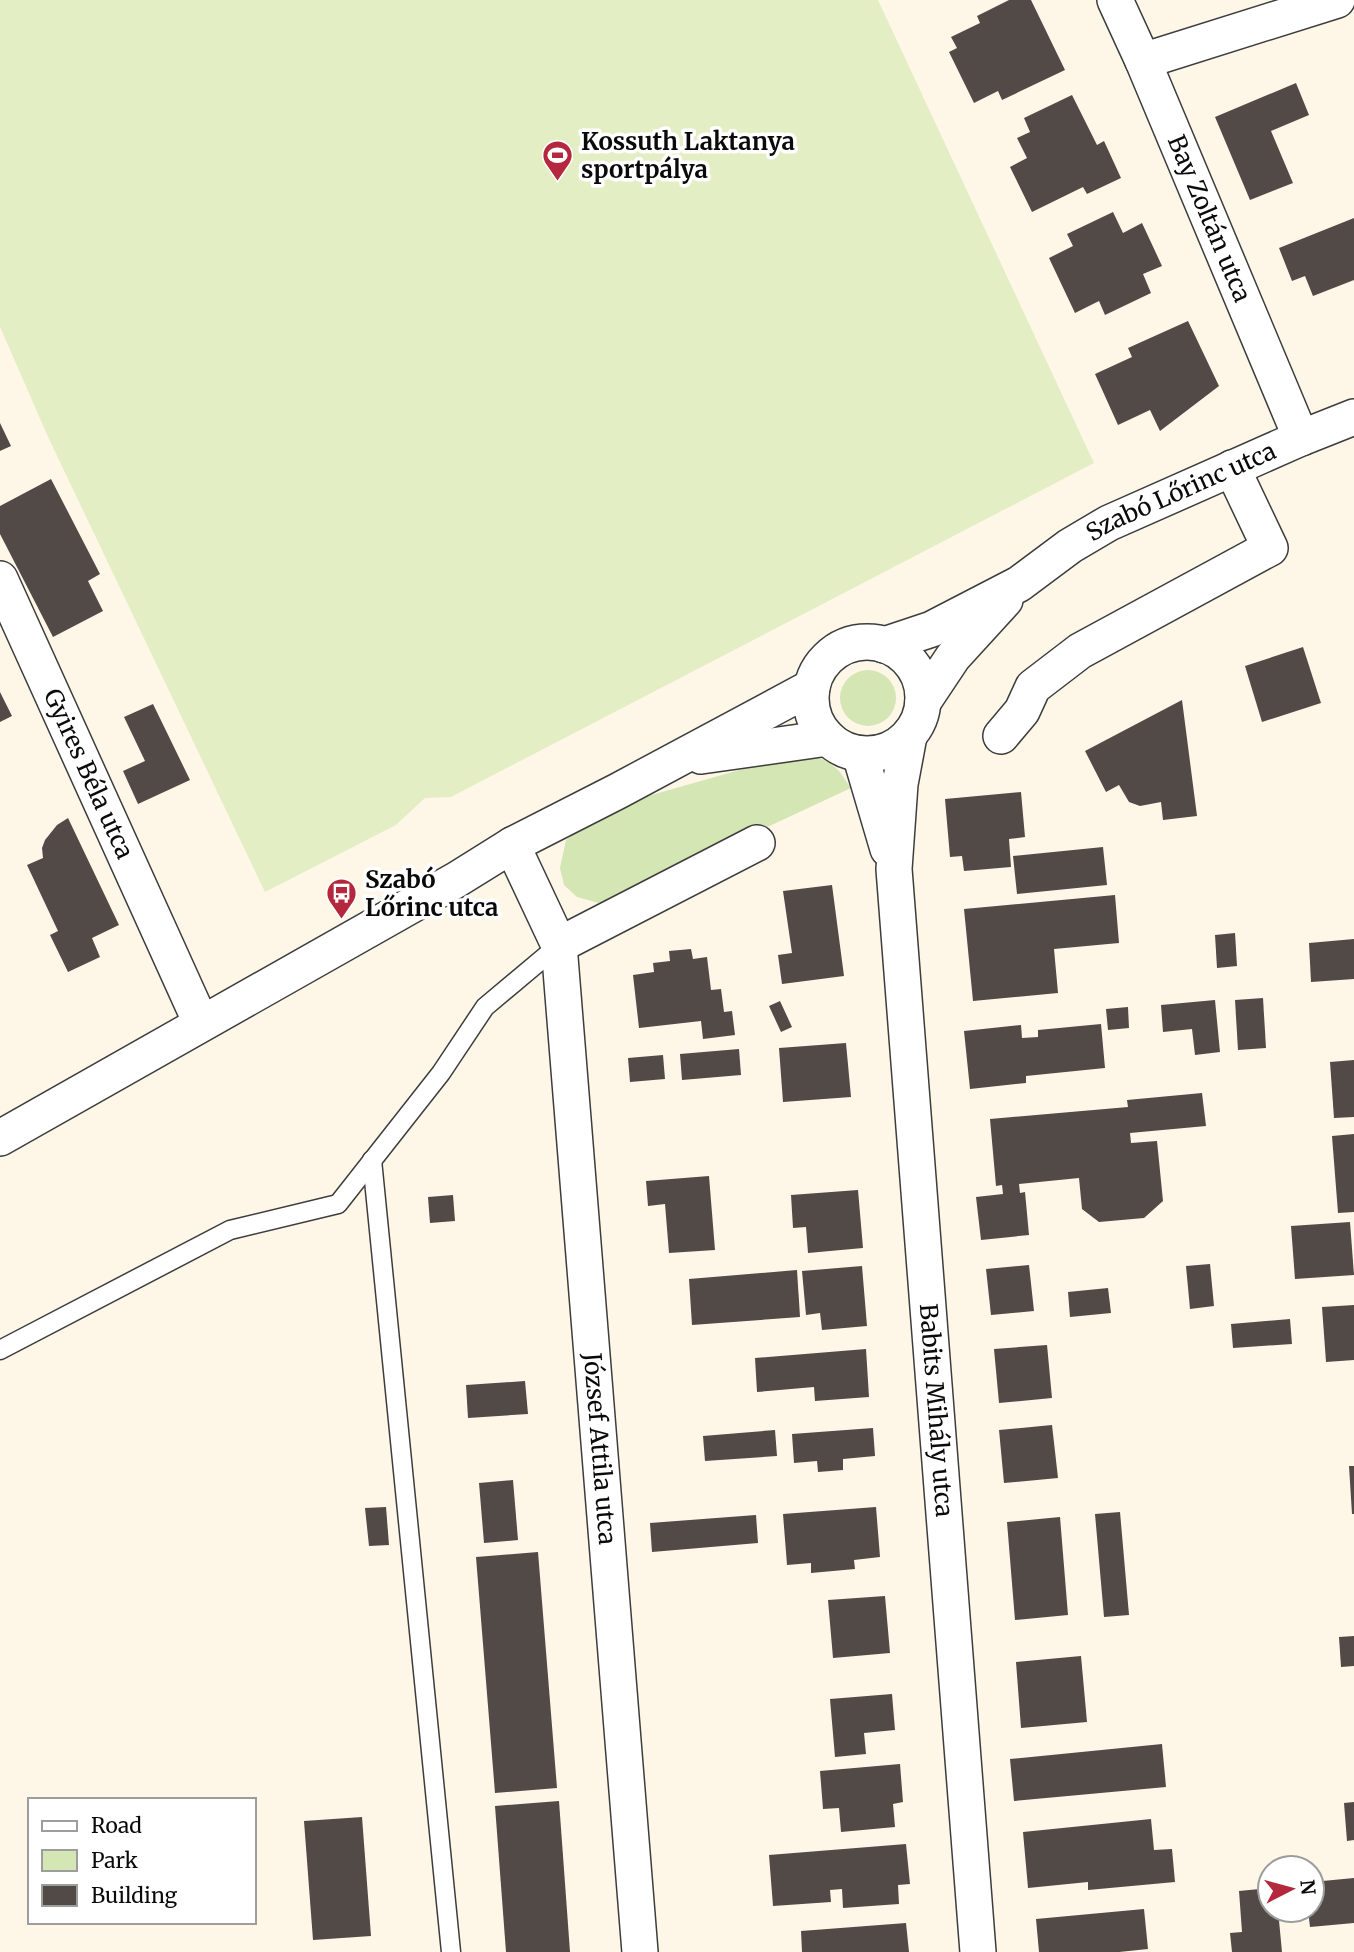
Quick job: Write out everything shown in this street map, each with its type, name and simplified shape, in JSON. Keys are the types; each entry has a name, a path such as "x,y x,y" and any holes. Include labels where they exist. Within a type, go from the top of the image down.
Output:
{"street":[{"name":"Bay Zoltán utca","path":"1115,0 1301,438"},
{"path":"1143,61 1337,0"},
{"name":"Szabó Lőrinc utca","path":"884,645 932,629 1019,584 1070,546 1109,523 1354,417"},
{"path":"1001,736 1022,711 1033,687 1080,651 1270,548 1232,468"},
{"name":"Gyires Béla utca","path":"0,579 201,1023"},
{"name":"Szabó Lőrinc utca","path":"923,702 953,657 1019,584"},
{"path":"865,642 884,645 901,653 914,667 921,684 923,702 919,720 909,736 895,747 878,754 860,754 843,749 828,738 817,723 812,706 812,687 819,670 831,656 847,646 865,642"},
{"path":"0,1138 456,880 512,845 812,687"},
{"name":"Babits Mihály utca","path":"909,736 900,784 894,869 978,1952"},
{"path":"680,758 828,738"},
{"name":"Babits Mihály utca","path":"860,754 894,869"},
{"path":"512,845 559,945 757,843"},
{"name":"József Attila utca","path":"559,945 640,1952"}],"lane":[{"path":"0,1350 230,1230 338,1204 441,1073 485,1007 559,945"},
{"path":"372,1160 451,1952"}],"green space":[{"path":"0,0 878,0 1094,463 451,797 425,798 396,825 265,892 49,439 0,327"},
{"path":"868,670 879,672 888,678 894,687 894,709 888,718 879,724 868,726 857,724 848,718 842,709 840,698 842,687 848,678 857,672"},
{"path":"809,757 827,760 851,788 599,903 577,897 564,885 560,868 566,840 586,825 634,800 771,761"}],"building":[{"path":"1009,0 1031,0 1065,70 1002,100 998,91 974,103 949,52 957,48 951,37 980,23 977,16"},
{"path":"1296,83 1309,115 1271,131 1293,183 1250,200 1215,117"},
{"path":"1072,95 1097,145 1104,141 1121,178 1087,194 1083,187 1032,212 1010,167 1027,158 1017,138 1030,132 1024,118"},
{"path":"1113,212 1123,233 1142,223 1162,266 1143,274 1151,293 1105,315 1099,301 1075,313 1049,258 1073,246 1067,234"},
{"path":"1354,218 1354,280 1313,296 1305,276 1292,281 1279,248"},
{"path":"1188,321 1219,386 1160,431 1150,410 1118,425 1095,374 1132,357 1128,348"},
{"path":"0,423 11,446 0,451"},
{"path":"51,479 100,574 88,581 103,611 53,637 0,534 0,506"},
{"path":"1303,647 1321,703 1262,722 1245,666"},
{"path":"0,692 12,716 0,722"},
{"path":"1182,700 1197,816 1163,820 1161,802 1140,806 1129,802 1119,785 1106,792 1085,751"},
{"path":"153,704 190,780 138,804 123,771 145,761 124,717"},
{"path":"1021,792 1025,837 1009,839 1011,867 964,871 962,856 950,857 945,799"},
{"path":"68,818 119,925 92,938 100,957 68,972 50,935 58,931 27,865 43,858 45,840 57,825"},
{"path":"1103,847 1107,885 1017,894 1013,856"},
{"path":"832,885 844,976 782,984 778,955 792,953 783,891"},
{"path":"1115,895 1119,943 1054,949 1058,993 973,1001 964,909"},
{"path":"1235,933 1237,966 1217,968 1215,935"},
{"path":"1354,939 1354,979 1311,982 1309,943"},
{"path":"691,949 693,959 707,957 711,990 721,989 724,1012 732,1011 735,1035 703,1039 701,1021 639,1028 633,975 654,972 653,963 670,961 669,951"},
{"path":"1263,998 1266,1048 1238,1050 1235,1000"},
{"path":"1215,1000 1220,1052 1195,1055 1192,1029 1163,1032 1161,1005"},
{"path":"780,1001 792,1027 781,1032 769,1006"},
{"path":"1128,1007 1129,1028 1108,1030 1106,1009"},
{"path":"1101,1024 1105,1068 1026,1076 1026,1083 970,1089 964,1031 1021,1025 1022,1038 1038,1037 1038,1030"},
{"path":"846,1043 851,1097 783,1102 779,1048"},
{"path":"739,1049 741,1075 682,1080 680,1054"},
{"path":"663,1055 665,1079 630,1082 628,1058"},
{"path":"1354,1060 1354,1117 1334,1118 1330,1062"},
{"path":"1202,1093 1206,1126 1130,1133 1131,1143 1157,1141 1163,1201 1144,1218 1099,1222 1082,1209 1079,1178 1019,1184 1020,1193 1025,1192 1029,1235 981,1240 976,1197 1003,1194 1002,1185 996,1186 990,1119 1128,1107 1127,1100"},
{"path":"1354,1134 1354,1212 1338,1213 1332,1136"},
{"path":"709,1176 715,1250 669,1253 665,1204 648,1206 646,1181"},
{"path":"858,1190 863,1248 808,1253 806,1227 793,1228 791,1195"},
{"path":"453,1195 455,1221 430,1223 428,1197"},
{"path":"1350,1222 1354,1275 1295,1279 1291,1226"},
{"path":"1210,1264 1214,1306 1190,1309 1186,1266"},
{"path":"1029,1265 1034,1311 991,1315 986,1269"},
{"path":"862,1266 867,1326 822,1330 820,1313 806,1315 802,1271"},
{"path":"797,1270 800,1317 692,1325 689,1279"},
{"path":"1108,1288 1111,1313 1070,1317 1068,1292"},
{"path":"1354,1305 1354,1360 1326,1362 1322,1307"},
{"path":"1290,1319 1292,1344 1233,1348 1231,1324"},
{"path":"1047,1345 1052,1398 999,1403 994,1349"},
{"path":"866,1349 869,1397 815,1401 814,1387 757,1392 755,1358"},
{"path":"525,1381 528,1414 468,1418 466,1385"},
{"path":"1052,1425 1058,1478 1004,1483 999,1430"},
{"path":"873,1428 875,1456 843,1459 843,1470 818,1472 817,1461 794,1463 792,1434"},
{"path":"775,1430 777,1456 705,1461 703,1436"},
{"path":"1349,1466 1354,1466 1354,1514 1352,1514"},
{"path":"513,1480 518,1540 484,1543 479,1483"},
{"path":"386,1507 389,1545 369,1546 365,1508"},
{"path":"876,1507 880,1557 854,1560 855,1569 811,1573 811,1563 787,1565 783,1514"},
{"path":"1120,1512 1129,1615 1104,1617 1095,1514"},
{"path":"756,1515 758,1543 652,1552 650,1523"},
{"path":"1060,1517 1068,1615 1015,1620 1007,1522"},
{"path":"538,1552 557,1788 495,1793 476,1557"},
{"path":"885,1596 890,1653 833,1658 828,1600"},
{"path":"1354,1636 1354,1666 1341,1667 1339,1637"},
{"path":"1081,1656 1087,1722 1021,1728 1016,1662"},
{"path":"892,1694 895,1730 864,1733 866,1754 835,1757 830,1699"},
{"path":"1162,1744 1166,1787 1014,1801 1010,1759"},
{"path":"900,1764 903,1802 893,1804 895,1827 841,1832 839,1808 823,1809 820,1771"},
{"path":"559,1801 570,1952 506,1952 495,1806"},
{"path":"1354,1802 1354,1840 1347,1841 1344,1803"},
{"path":"362,1817 371,1936 313,1940 304,1821"},
{"path":"1151,1819 1154,1850 1172,1849 1175,1882 1088,1890 1088,1882 1028,1888 1023,1832"},
{"path":"906,1844 910,1884 898,1885 899,1904 843,1908 842,1889 830,1890 831,1902 773,1906 769,1855"},
{"path":"1354,1878 1354,1923 1310,1927 1310,1924 1326,1924 1326,1881"},
{"path":"1256,1889 1256,1924 1279,1924 1282,1952 1232,1952 1230,1933 1242,1932 1239,1891"},
{"path":"1144,1909 1148,1949 1119,1952 1039,1952 1036,1919"},
{"path":"906,1923 909,1952 802,1952 801,1931"}],"place":[{"name":"Kossuth Laktanya sportpálya","path":"558,183"},
{"name":"Szabó Lőrinc utca","path":"342,921"}]}
